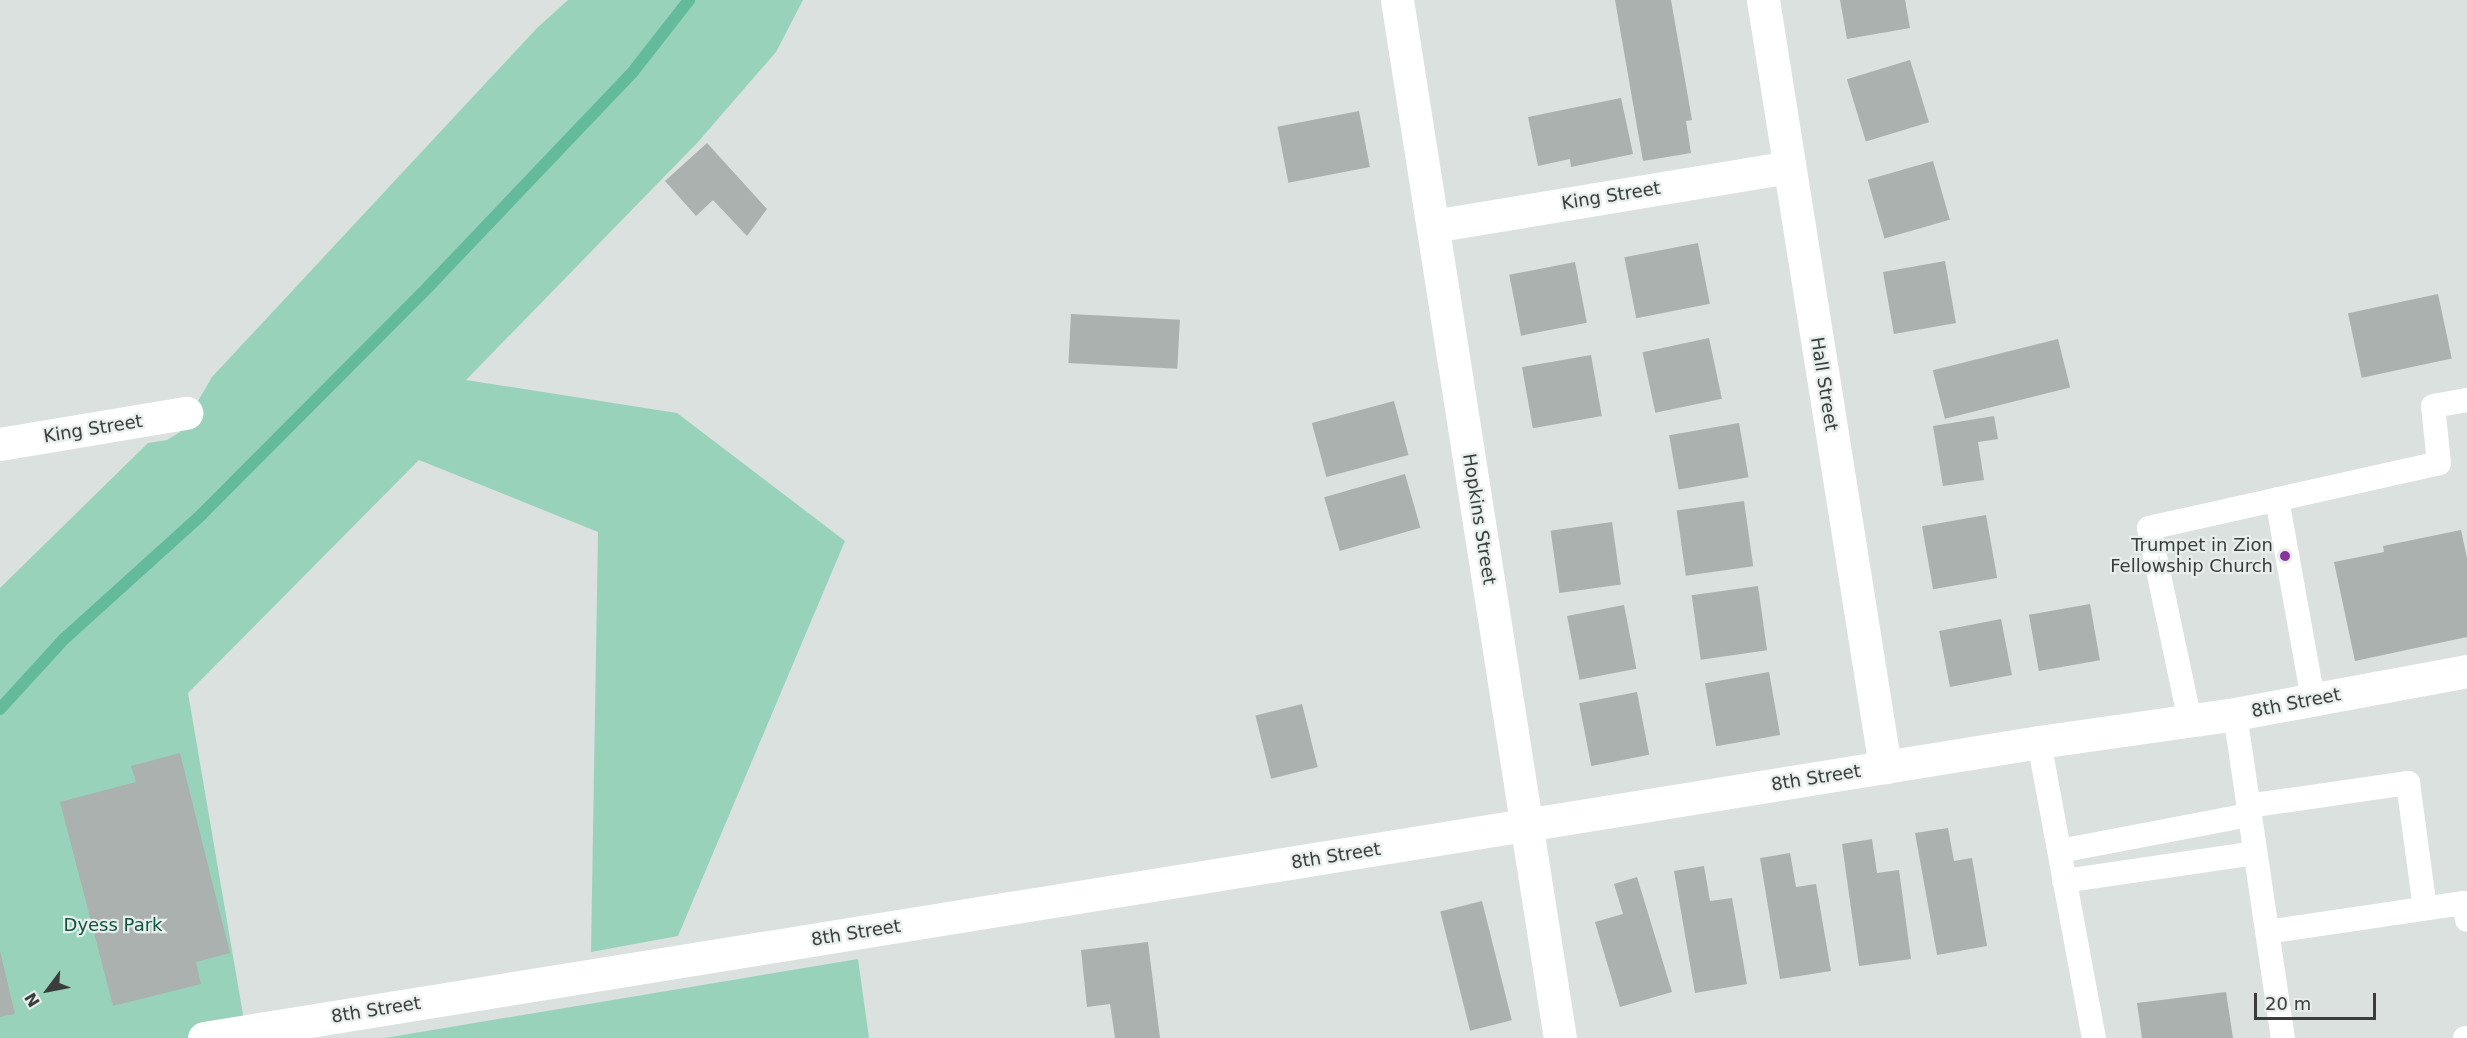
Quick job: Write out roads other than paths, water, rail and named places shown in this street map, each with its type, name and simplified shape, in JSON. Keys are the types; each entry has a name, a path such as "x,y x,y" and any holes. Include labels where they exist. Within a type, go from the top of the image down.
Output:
{"street":[{"name":"Hopkins Street","path":"1397,0 1560,1038"},
{"name":"Hall Street","path":"1763,0 1885,767"},
{"name":"King Street","path":"1432,225 1790,167"},
{"name":"King Street","path":"0,444 186,413"},
{"name":"8th Street","path":"204,1038 2039,742 2235,714 2467,671"}],"lane":[{"path":"2190,721 2149,528 2439,463 2433,406 2467,400"},
{"path":"2277,499 2313,699"},
{"path":"2235,714 2283,1038"},
{"path":"2039,742 2094,1038"},
{"path":"2060,851 2249,811 2408,783 2425,908"},
{"path":"2064,880 2255,853"},
{"path":"2267,932 2464,903 2467,920"}],"waterway":[{"path":"0,709 64,639 201,515 429,286 632,73 689,0"}],"place":[{"name":"Trumpet in Zion Fellowship Church","path":"2285,556"}],"park label":[{"name":"Dyess Park","path":"113,925"}]}
